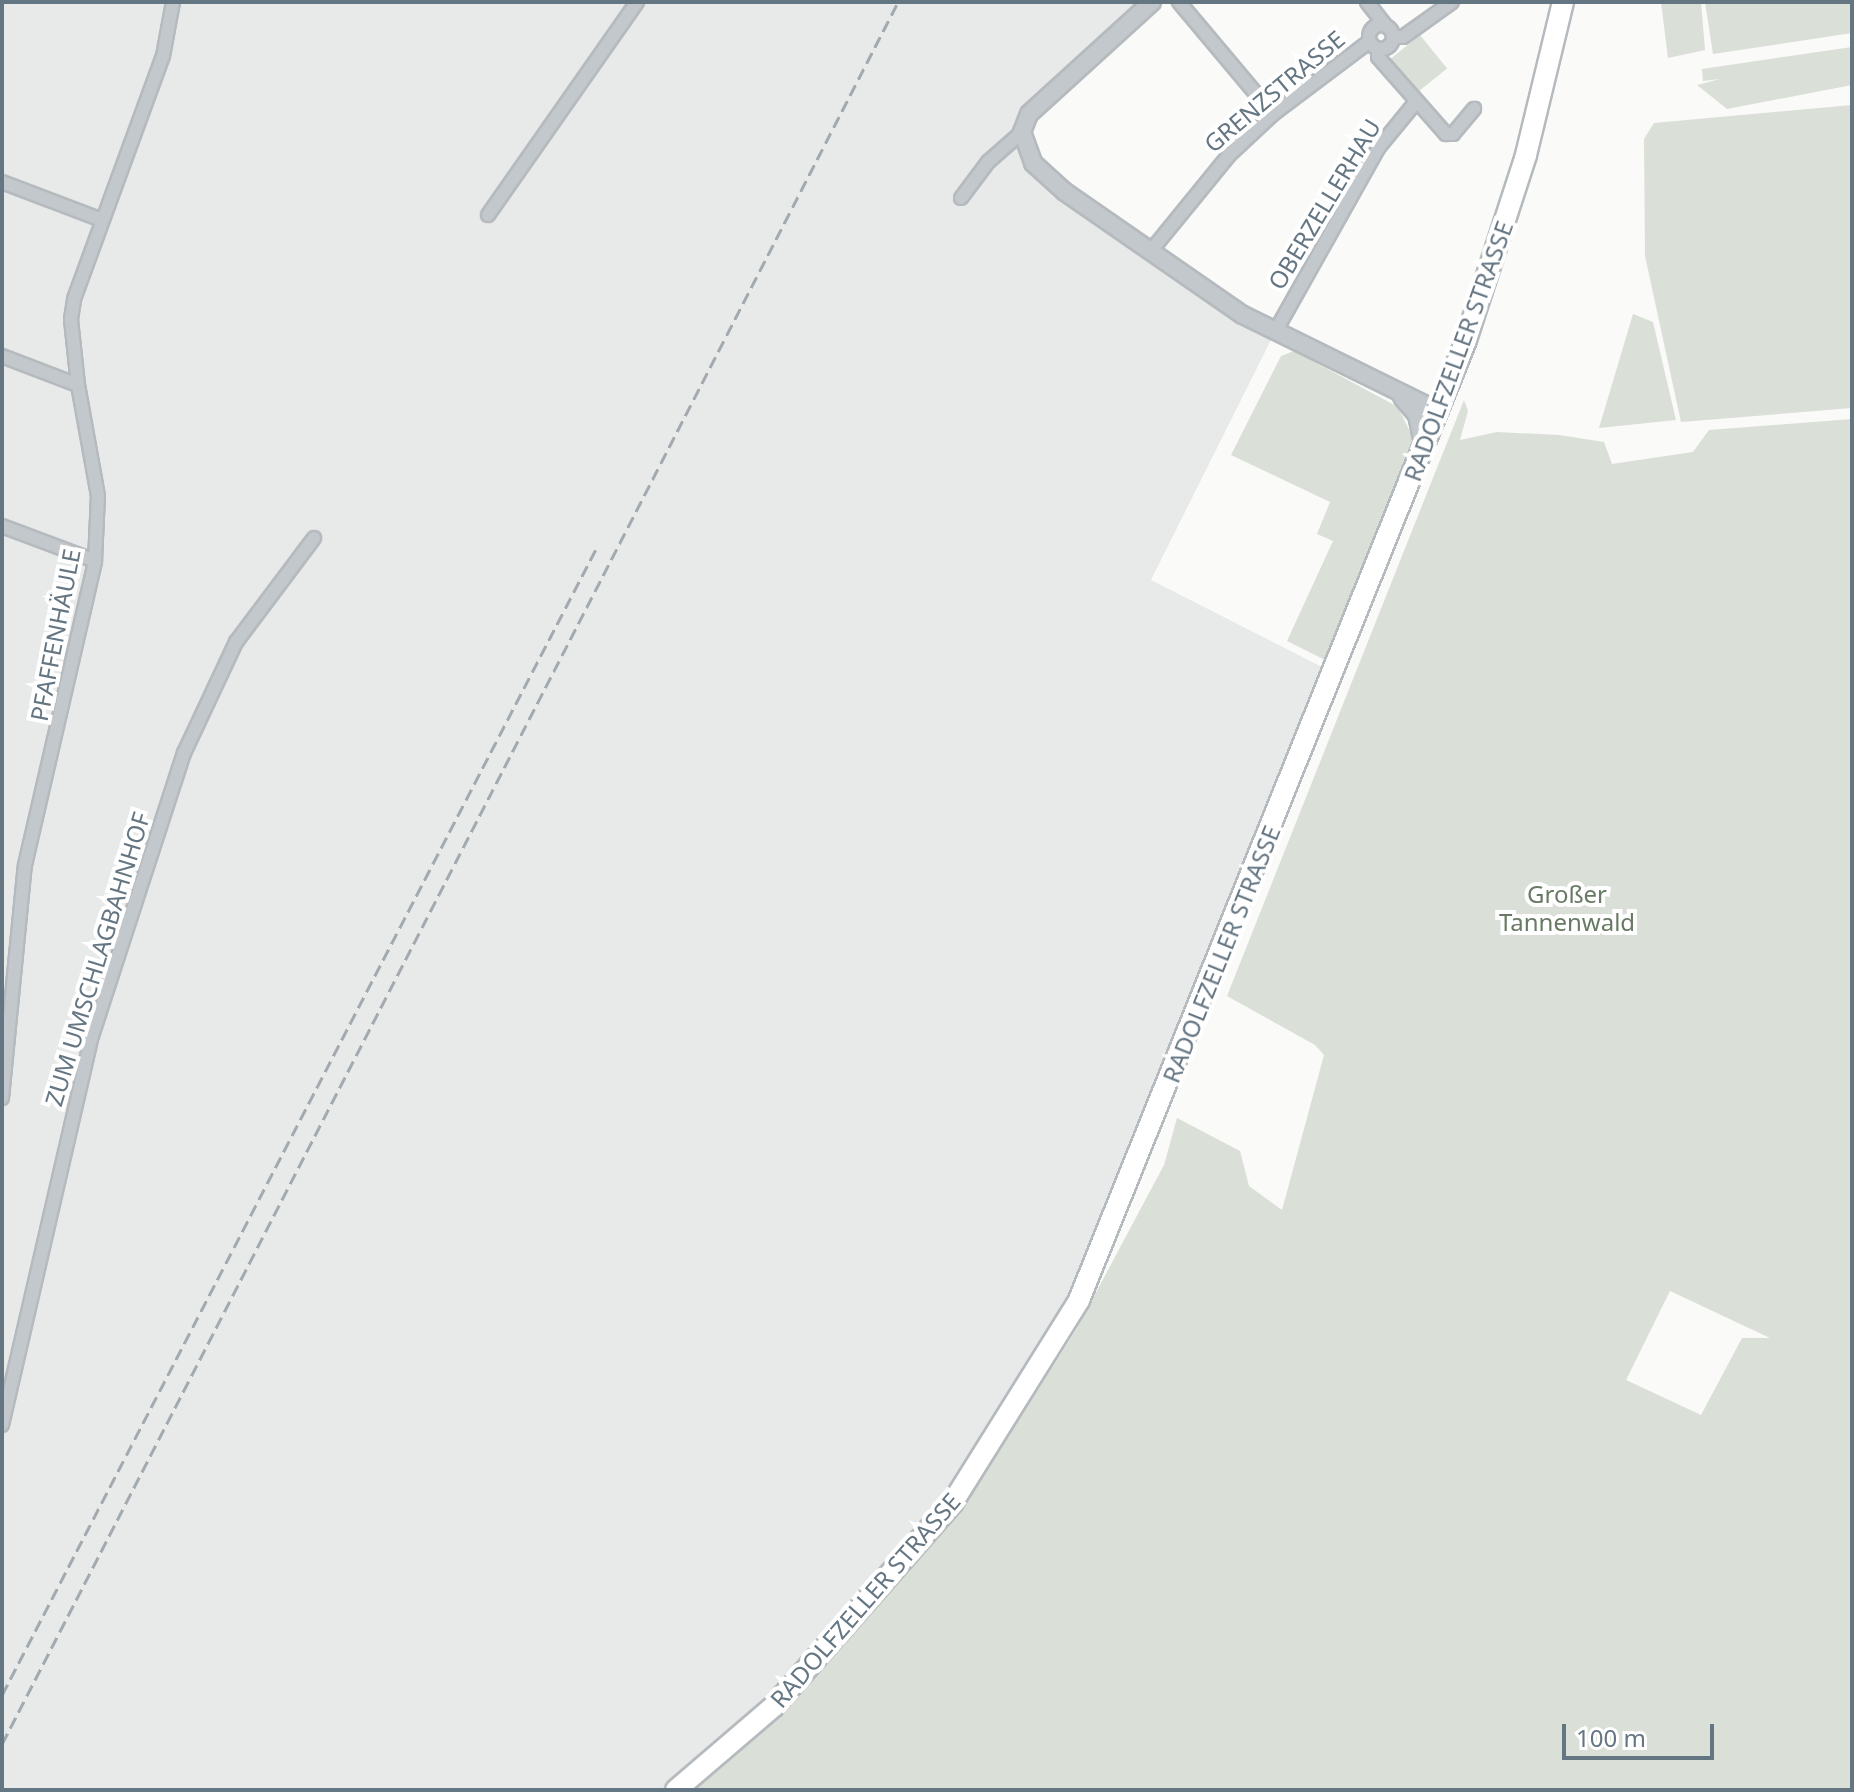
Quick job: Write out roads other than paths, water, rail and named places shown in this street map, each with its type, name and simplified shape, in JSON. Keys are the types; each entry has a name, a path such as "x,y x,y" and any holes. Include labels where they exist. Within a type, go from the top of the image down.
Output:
{"main road":[{"name":"RADOLFZELLER STRASSE","path":"676,1790 774,1706 953,1502 1079,1300 1438,411 1513,199 1563,2"}],"street":[{"name":"PFAFFENHÄULE","path":"2,1098 25,865 95,561 98,496 78,385 72,309 163,56 173,2"},
{"path":"488,215 637,2"},
{"path":"961,198 988,162 1022,132 1049,90 1152,2"},
{"path":"1179,2 1273,114"},
{"path":"1367,2 1394,37"},
{"path":"1394,37 1403,37 1452,2"},
{"path":"1384,24 1372,28 1378,57 1446,134 1453,134 1474,109"},
{"path":"1374,45 1386,49 1394,37"},
{"name":"GRENZSTRASSE","path":"1150,252 1202,182 1273,114 1374,45"},
{"name":"OBERZELLERHAU","path":"1275,332 1379,147 1416,102"},
{"path":"1022,132 1027,154 1040,172 1150,252 1275,332 1438,411"},
{"path":"2,182 102,220"},
{"path":"2,356 78,385"},
{"path":"1398,393 1417,415 1424,447"},
{"path":"2,526 95,561"},
{"name":"ZUM UMSCHLAGBAHNHOF","path":"2,1425 91,1039 184,753 236,642 314,538"}],"railway":[{"path":"2,1744 898,2"},
{"path":"2,1695 598,545"}],"park label":[{"name":"Großer Tannenwald","path":"1567,908"}]}
